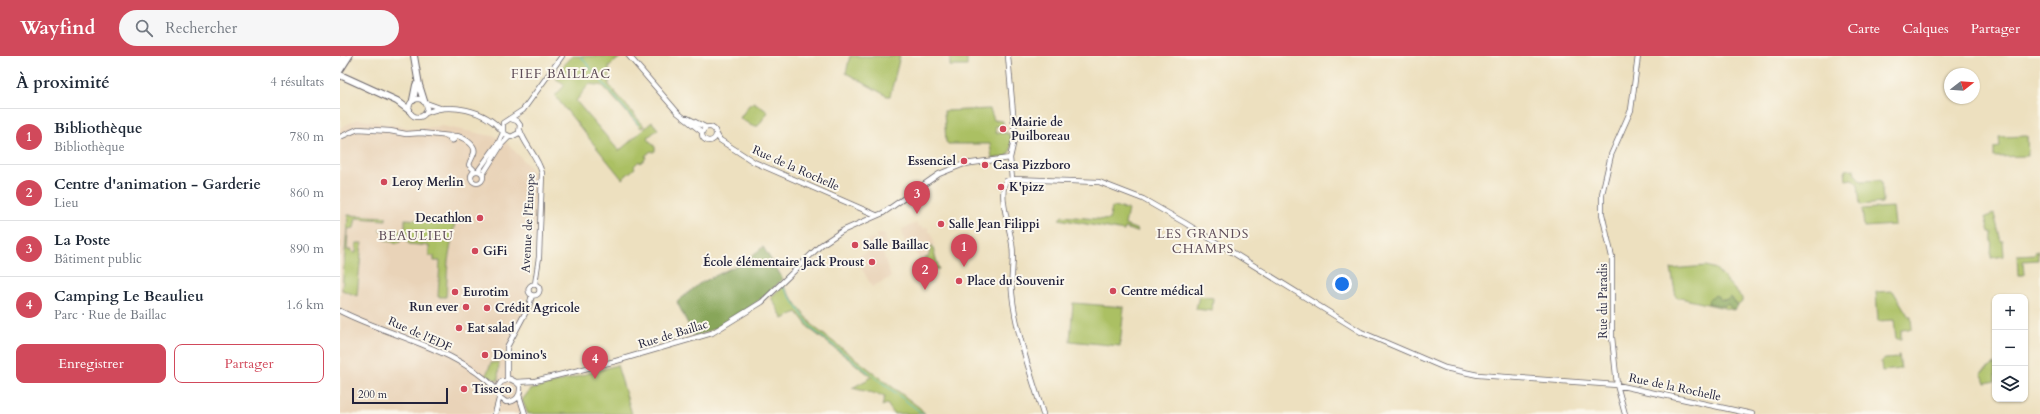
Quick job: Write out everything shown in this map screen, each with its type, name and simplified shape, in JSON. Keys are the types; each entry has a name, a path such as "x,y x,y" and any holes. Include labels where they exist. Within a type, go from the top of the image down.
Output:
{"highway":[{"path":"397,101 413,100 416,85 413,56"},
{"path":"413,56 418,85 425,102"},
{"path":"344,57 340,71 397,101 409,110"}],"street":[{"path":"505,120 499,142 471,177 476,183 482,181 483,174 502,144 520,130 519,124 523,110 562,56"},
{"path":"629,56 678,112 703,129 712,127 720,140 704,140 703,129"},
{"path":"1008,56 1015,136 1010,158 1012,179 1006,181 1004,186 1004,201 1013,252 1011,291 1019,332 1043,414"},
{"name":"Rue du Paradis","path":"1625,414 1617,385 1612,323 1612,257 1602,214 1602,194 1611,154 1631,110 1638,56"},
{"path":"442,108 426,113 422,117 417,118 412,115 409,110 413,100 419,99 442,108 469,111 489,119 505,120 523,110"},
{"path":"425,102 426,113"},
{"path":"511,118 519,124"},
{"path":"489,119 511,137"},
{"path":"340,137 358,129 410,134 422,133 459,136 473,146 474,152 469,165 476,171 483,174"},
{"name":"Avenue de l'Europe","path":"520,130 526,143 539,160 542,173 539,257 535,284"},
{"path":"713,140 716,132"},
{"name":"Avenue de l'Europe","path":"511,137 526,143"},
{"name":"Rue de la Rochelle","path":"720,140 754,162 876,215"},
{"name":"Rue de Baillac","path":"516,382 535,381 630,357 712,333 762,302 828,240 842,231 876,215 906,198 939,174 964,164 1010,158"},
{"name":"Rue de la Rochelle","path":"1012,179 1099,182 1136,196 1361,332 1445,368 1478,375 1617,385 1752,414"},
{"path":"865,210 865,220"},
{"path":"535,284 539,290 537,294 532,295 528,288 535,284"},
{"path":"507,379 507,347 529,306 532,295"},
{"name":"Rue de l'EDF","path":"340,310 439,353 490,381 500,383"},
{"path":"495,414 498,407 499,396 497,390 500,383 507,379 516,382 520,390 519,395 525,414"},
{"name":"Rue de l'EDF","path":"490,381 497,390"},
{"name":"Rue de Baillac","path":"520,390 535,381"},
{"path":"514,401 519,395"},
{"path":"499,396 505,401 514,401 522,407"},
{"path":"498,407 505,401"}],"shaded area":[{"path":"358,119 416,129 441,126 503,138 534,172 537,225 530,278 522,325 508,356 511,373 527,414 340,414 340,128"},
{"path":"917,223 918,227 921,226 922,229 928,227 935,245 932,246 928,257 919,260 916,251 907,254 902,229"},
{"name":"École élémentaire Jack Proust","path":"882,233 885,235 886,246 881,248 891,277 872,287 856,258 868,251 865,245 868,244 867,240 874,238 875,241 878,240 876,235"}],"green space":[{"path":"573,56 622,56 609,66 609,85 644,126 641,128 603,86 589,84 576,101 619,151 652,122 658,129 647,138 655,147 655,151 651,151 640,163 639,161 634,166 635,168 622,179 555,96 565,85 555,78 560,69"},
{"path":"850,56 900,56 890,96 887,96 846,73"},
{"path":"950,56 967,56 967,66 950,66"},
{"path":"754,102 768,112 758,126 752,126 740,118 749,105"},
{"path":"990,109 994,120 1003,121 1003,127 995,126 996,133 1008,133 1008,135 1011,135 1011,149 1007,157 992,158 990,144 948,144 946,142 944,111"},
{"path":"2027,136 2028,156 1994,157 1994,148 2000,147 1999,137"},
{"path":"1854,169 1855,174 1861,181 1881,181 1882,203 1860,205 1858,184 1852,179 1846,180 1845,170"},
{"path":"1112,207 1128,209 1125,225 1138,230 1137,232 1125,228 1124,231 1059,219 1062,216 1109,220"},
{"path":"1893,207 1895,225 1864,227 1862,209"},
{"path":"1994,214 2001,241 2003,241 2004,256 1991,258 1992,232 1989,232 1985,217"},
{"path":"348,215 386,217 386,220 356,218 354,228 348,229 347,250 352,250 353,253 356,253 356,243 362,243 357,296 342,290"},
{"path":"405,219 455,222 448,261 446,297 438,297 440,261 434,261 434,256 429,256 429,246 409,244 405,238"},
{"path":"380,229 400,230 401,240 399,243 386,241 384,231 380,231"},
{"path":"932,245 939,269 922,269 919,260 928,257"},
{"path":"763,247 783,279 742,313 719,327 694,336 677,302 699,284 745,261"},
{"path":"2038,251 2038,260 2023,261 2024,275 2018,275 2017,255 2035,254 2035,252"},
{"path":"1706,266 1716,269 1742,298 1742,302 1733,310 1676,297 1671,269"},
{"path":"783,286 814,327 920,408 925,414 894,414 887,404 882,406 885,396 852,388 872,377 810,329 797,312 783,319 771,297"},
{"path":"1893,291 1909,317 1911,317 1912,329 1901,330 1901,339 1896,339 1894,320 1878,321 1876,292"},
{"path":"1715,295 1719,297 1719,299 1727,300 1731,297 1738,306 1734,310 1727,304 1724,306 1708,303 1709,299"},
{"path":"1199,296 1213,298 1212,311 1196,309"},
{"path":"1073,303 1124,307 1120,346 1070,341"},
{"path":"1898,355 1901,369 1882,371 1881,362 1885,359 1898,358"},
{"path":"499,362 498,381 486,375 491,363"},
{"path":"617,365 632,414 528,414 522,400 530,390"},
{"path":"1992,366 1992,382 1986,383 1981,373"}],"waterway":[{"path":"581,57 640,126"},
{"path":"782,285 812,329 923,414"}],"place":[{"name":"Mairie de Puilboreau","path":"1003,129"},
{"name":"Essenciel","path":"964,161"},
{"name":"Casa Pizzboro","path":"985,165"},
{"name":"Leroy Merlin","path":"384,182"},
{"name":"K'pizz","path":"1001,187"},
{"name":"La Poste","path":"917,214"},
{"name":"Decathlon","path":"480,218"},
{"name":"Salle Jean Filippi","path":"941,224"},
{"name":"Salle Baillac","path":"855,245"},
{"name":"GiFi","path":"475,251"},
{"name":"École élémentaire Jack Proust","path":"872,262"},
{"name":"Bibliothèque","path":"964,267"},
{"name":"Place du Souvenir","path":"959,281"},
{"name":"Centre d'animation - Garderie","path":"925,290"},
{"name":"Centre médical","path":"1113,291"},
{"name":"Eurotim","path":"455,292"},
{"name":"Run ever","path":"466,307"},
{"name":"Crédit Agricole","path":"487,308"},
{"name":"Eat salad","path":"459,328"},
{"name":"Domino's","path":"485,355"},
{"name":"Camping Le Beaulieu","path":"595,379"},
{"name":"Tisseco","path":"464,389"}],"district":[{"name":"FIEF BAILLAC","path":"561,73"},
{"name":"BEAULIEU","path":"416,235"},
{"name":"LES GRANDS CHAMPS","path":"1203,240"}]}
